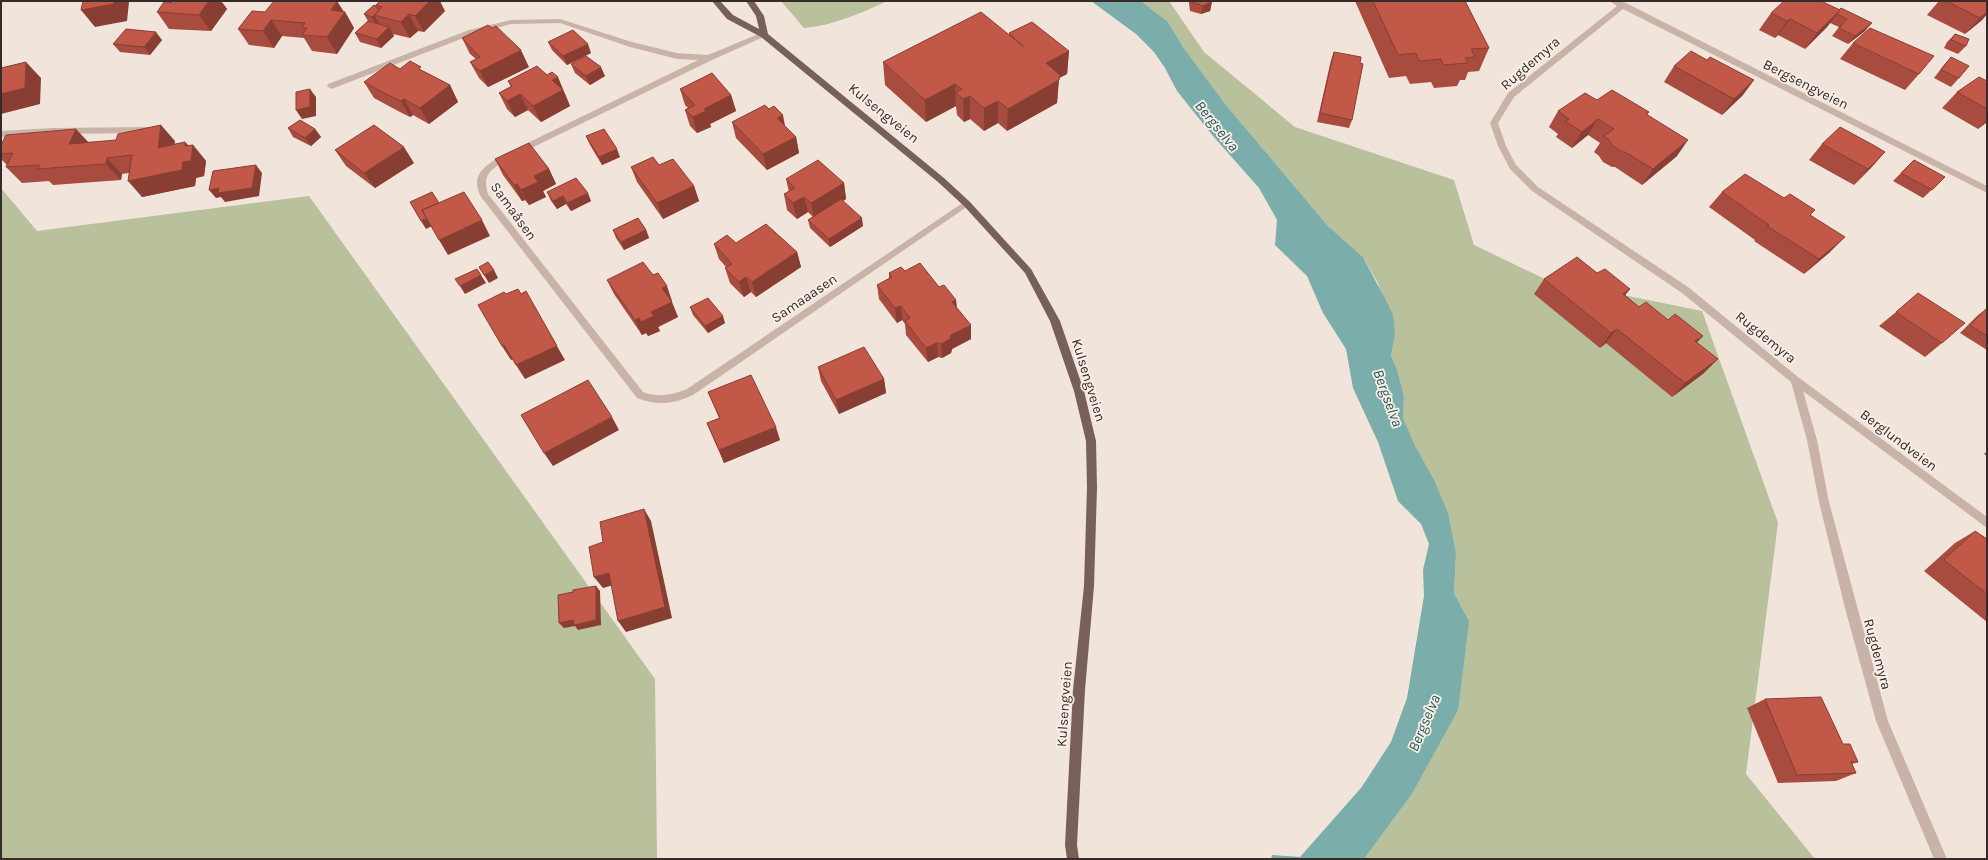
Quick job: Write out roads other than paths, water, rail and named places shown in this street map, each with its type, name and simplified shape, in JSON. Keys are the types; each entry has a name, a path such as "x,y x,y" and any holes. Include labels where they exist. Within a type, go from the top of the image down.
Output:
{"main road":[{"name":"Kulsengveien","path":"716,1 730,18 764,35 941,180 967,204 1028,271 1055,321 1079,391 1090,441 1092,488 1089,586 1079,690 1071,845 1073,859"},
{"path":"750,1 760,16 764,35"}],"street":[{"name":"Bergsengveien","path":"1618,3 1987,190"},
{"name":"Rugdemyra","path":"1618,3 1511,95 1494,123 1502,146 1513,167 1535,188 1686,290 1795,380 1812,440 1824,502 1851,608 1882,721 1941,859"},
{"name":"Samaåsen","path":"331,86 472,32 511,22 560,21 630,44 670,54 709,58"},
{"name":"Samaåsen","path":"651,400 640,395 488,201 479,184 481,177 488,167 508,156 709,58 764,35"},
{"path":"1,134 52,131 150,130"},
{"name":"Samaaasen","path":"651,400 677,398 690,392 967,204"},
{"name":"Berglundveien","path":"1795,380 1987,523"}],"water":[{"name":"Bergselva","path":"1091,1 1141,1 1168,22 1183,47 1226,105 1328,226 1363,257 1393,314 1395,335 1391,356 1397,369 1404,396 1403,418 1415,446 1434,480 1448,513 1456,554 1454,593 1469,621 1458,710 1412,794 1364,859 1271,859 1272,855 1300,857 1361,788 1391,742 1407,698 1424,596 1423,570 1429,544 1421,524 1398,501 1378,442 1353,388 1346,349 1323,313 1307,276 1275,245 1277,220 1259,188 1213,136 1177,91 1165,68 1154,52 1136,34"}]}
